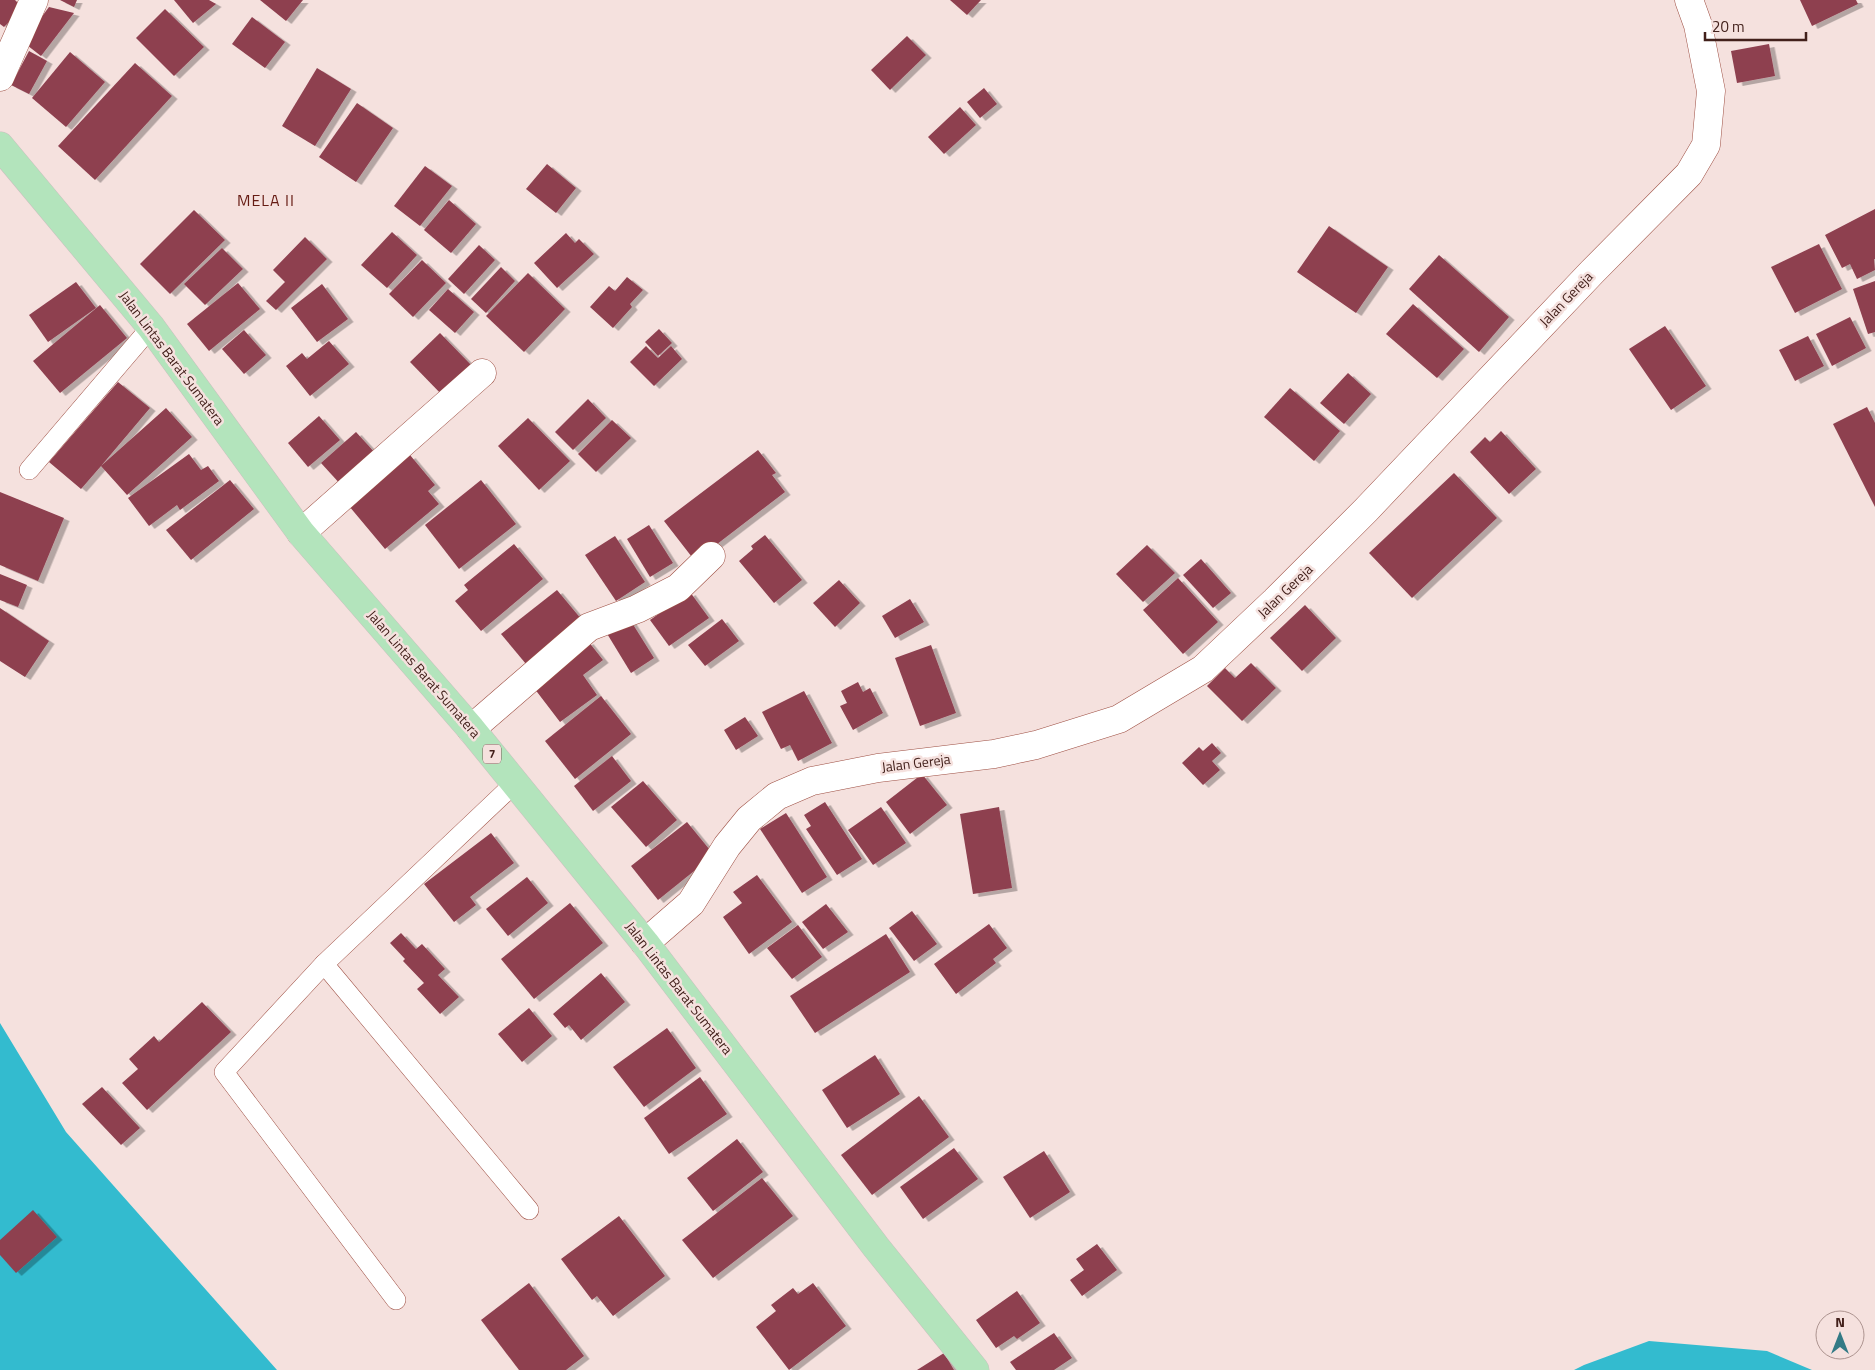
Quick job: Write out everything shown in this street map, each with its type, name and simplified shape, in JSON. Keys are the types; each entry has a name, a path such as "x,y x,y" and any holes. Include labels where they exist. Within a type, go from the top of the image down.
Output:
{"highway":[{"name":"Jalan Lintas Barat Sumatera","path":"3,158 151,327 302,533 471,729 645,943 870,1239 976,1370"}],"street":[{"path":"0,77 34,0"},
{"name":"Jalan Gereja","path":"645,943 691,903 726,846 750,819 777,796 812,781 878,768 994,754 1036,745 1119,719 1203,670 1366,510 1592,272 1689,174 1706,145 1711,91 1698,25 1689,0"},
{"path":"302,533 482,373"},
{"path":"471,729 589,627 638,609 678,588 711,556"}],"lane":[{"path":"29,470 151,327"},
{"path":"396,1300 224,1072 324,964 515,783"},
{"path":"324,964 529,1210"}],"water":[{"path":"0,1023 66,1132 277,1370 0,1370"},
{"path":"1649,1341 1767,1351 1812,1370 1574,1370"}],"building":[{"path":"0,0 15,0 23,8 4,27 0,24"},
{"path":"60,0 77,0 74,7"},
{"path":"174,0 209,0 216,4 193,23"},
{"path":"260,0 303,0 286,21"},
{"path":"950,0 981,0 967,15"},
{"path":"1800,0 1856,0 1858,4 1812,26"},
{"path":"49,7 74,13 41,56 23,42"},
{"path":"165,9 204,47 174,76 136,38"},
{"path":"252,17 285,42 265,68 232,44"},
{"path":"907,36 926,55 890,90 871,70"},
{"path":"1769,44 1775,76 1737,83 1731,51"},
{"path":"29,51 47,61 29,94 11,85"},
{"path":"70,52 105,82 66,127 32,98"},
{"path":"135,63 172,96 95,180 58,146"},
{"path":"317,68 351,89 315,146 282,126"},
{"path":"984,88 997,104 980,118 967,102"},
{"path":"357,103 393,128 356,182 319,157"},
{"path":"960,107 976,125 944,154 928,137"},
{"path":"547,164 576,188 556,213 526,189"},
{"path":"425,166 452,186 420,226 394,206"},
{"path":"449,200 476,224 451,253 424,230"},
{"path":"1875,209 1875,270 1857,279 1850,264 1842,268 1825,235"},
{"path":"194,210 225,240 170,294 140,264"},
{"path":"1329,226 1388,267 1356,313 1297,272"},
{"path":"392,232 417,255 387,288 361,265"},
{"path":"566,233 575,243 579,239 594,254 557,288 534,263"},
{"path":"305,237 327,259 276,310 266,301 285,282 273,270"},
{"path":"1819,244 1842,289 1795,313 1771,267"},
{"path":"479,245 495,260 464,294 448,279"},
{"path":"222,248 243,269 205,305 184,284"},
{"path":"1439,255 1509,317 1479,352 1409,289"},
{"path":"422,260 446,283 413,317 389,294"},
{"path":"501,267 515,281 486,313 471,299"},
{"path":"528,273 565,309 524,352 486,316"},
{"path":"627,277 643,290 630,304 632,307 613,328 590,307 609,286 615,291"},
{"path":"1875,281 1875,332 1868,334 1853,289"},
{"path":"76,282 96,308 48,342 29,315"},
{"path":"238,283 260,309 209,351 187,324"},
{"path":"322,284 348,319 317,342 291,308"},
{"path":"448,289 474,312 455,333 429,310"},
{"path":"1413,304 1464,349 1437,378 1386,334"},
{"path":"100,305 127,338 60,393 33,361"},
{"path":"1850,317 1866,348 1832,366 1816,334"},
{"path":"1665,326 1706,386 1671,410 1629,349"},
{"path":"659,329 672,343 658,356 645,342"},
{"path":"244,330 266,355 244,374 222,349"},
{"path":"440,333 474,368 444,397 410,362"},
{"path":"1808,336 1824,366 1795,381 1779,350"},
{"path":"329,341 349,364 310,396 286,366 302,353 307,359"},
{"path":"646,346 658,358 671,346 682,359 654,386 630,362"},
{"path":"1348,373 1371,394 1344,424 1320,403"},
{"path":"118,382 150,408 81,489 49,462"},
{"path":"1290,388 1340,431 1314,461 1264,417"},
{"path":"588,399 606,418 573,450 555,432"},
{"path":"1867,407 1875,423 1875,507 1833,424"},
{"path":"166,408 192,437 127,495 101,466"},
{"path":"319,416 340,440 308,467 288,443"},
{"path":"528,418 570,461 539,490 498,446"},
{"path":"612,420 631,438 596,472 578,454"},
{"path":"1501,431 1536,469 1509,494 1470,452 1485,437 1490,442"},
{"path":"356,432 377,455 342,486 321,463"},
{"path":"758,450 776,473 772,475 785,492 695,561 664,521"},
{"path":"189,454 201,470 208,466 219,481 180,510 177,505 149,526 128,498"},
{"path":"410,455 435,485 428,491 439,504 385,549 349,506"},
{"path":"1454,473 1497,518 1412,598 1369,553"},
{"path":"230,480 254,509 191,560 166,530"},
{"path":"481,480 516,524 459,569 425,525"},
{"path":"0,492 64,518 38,581 0,565"},
{"path":"649,525 673,563 650,577 627,539"},
{"path":"765,535 802,580 774,603 739,561 753,549 751,546"},
{"path":"615,536 645,582 616,601 585,555"},
{"path":"514,544 543,579 481,631 455,601 468,590 464,585"},
{"path":"1147,545 1175,573 1143,602 1116,574"},
{"path":"1201,559 1231,593 1213,608 1183,575"},
{"path":"0,574 27,585 18,607 0,600"},
{"path":"1178,578 1218,622 1183,654 1143,610"},
{"path":"839,580 860,603 835,627 813,603"},
{"path":"557,590 582,620 526,664 501,634"},
{"path":"690,592 709,618 669,646 650,620"},
{"path":"910,599 924,622 895,638 882,616"},
{"path":"1305,605 1336,638 1302,671 1270,638"},
{"path":"0,608 49,641 25,677 0,661"},
{"path":"629,618 654,658 631,673 606,632"},
{"path":"722,619 739,641 705,666 688,645"},
{"path":"588,641 603,660 583,675 597,695 560,722 531,684"},
{"path":"931,645 956,713 920,726 895,658"},
{"path":"1251,663 1276,688 1242,721 1207,686 1225,668 1235,678"},
{"path":"858,682 863,692 870,688 883,713 853,730 840,706 847,703 841,691"},
{"path":"804,691 832,743 798,761 790,745 781,749 762,712"},
{"path":"601,696 631,734 575,779 545,741"},
{"path":"745,717 758,736 736,750 724,730"},
{"path":"1212,743 1221,753 1212,761 1220,770 1203,785 1182,763 1199,747 1203,751"},
{"path":"612,756 631,781 593,811 574,786"},
{"path":"922,774 947,805 910,834 886,802"},
{"path":"643,781 677,820 646,847 611,807"},
{"path":"825,802 862,859 837,875 806,829 811,826 804,815"},
{"path":"881,807 906,843 873,865 848,830"},
{"path":"999,807 1012,888 973,894 960,814"},
{"path":"786,813 827,877 802,893 760,829"},
{"path":"687,822 714,855 658,900 631,866"},
{"path":"491,833 514,863 470,897 476,905 454,922 424,884"},
{"path":"757,875 792,922 749,954 723,917 742,903 733,892"},
{"path":"527,877 548,903 508,936 486,909"},
{"path":"570,903 603,943 534,999 501,959"},
{"path":"826,904 848,932 823,949 802,922"},
{"path":"912,911 937,944 914,961 889,928"},
{"path":"989,924 1007,948 993,959 996,963 956,994 934,964"},
{"path":"798,925 822,957 792,979 767,948"},
{"path":"401,933 416,949 422,944 445,969 438,975 459,997 440,1014 417,989 424,983 403,961 405,959 390,943"},
{"path":"886,934 910,972 815,1033 790,996"},
{"path":"601,973 625,1002 581,1040 569,1025 565,1028 553,1014"},
{"path":"202,1002 231,1032 147,1110 122,1083 138,1069 129,1059 154,1036 159,1042"},
{"path":"529,1008 552,1036 522,1062 498,1034"},
{"path":"667,1028 696,1068 644,1107 613,1067"},
{"path":"875,1055 900,1094 847,1128 822,1090"},
{"path":"700,1077 727,1114 669,1154 644,1118"},
{"path":"102,1087 140,1128 121,1145 82,1104"},
{"path":"919,1096 949,1137 872,1195 841,1155"},
{"path":"737,1139 763,1172 713,1211 687,1178"},
{"path":"954,1148 978,1179 923,1219 900,1187"},
{"path":"1044,1151 1070,1192 1030,1218 1003,1177"},
{"path":"762,1178 793,1216 713,1278 682,1240"},
{"path":"33,1210 57,1237 16,1273 0,1255 0,1240"},
{"path":"619,1216 665,1276 613,1316 597,1296 592,1300 561,1259"},
{"path":"1097,1244 1117,1270 1082,1296 1070,1280 1084,1270 1076,1259"},
{"path":"529,1283 584,1356 566,1370 519,1370 481,1320"},
{"path":"813,1283 846,1326 789,1370 756,1327 776,1311 771,1305 793,1288 798,1294"},
{"path":"1017,1291 1040,1323 1017,1339 1014,1336 996,1348 976,1320"},
{"path":"1054,1333 1072,1358 1054,1370 1016,1370 1010,1362"},
{"path":"944,1353 954,1370 917,1370"}],"district":[{"name":"MELA II","path":"266,200"}]}
